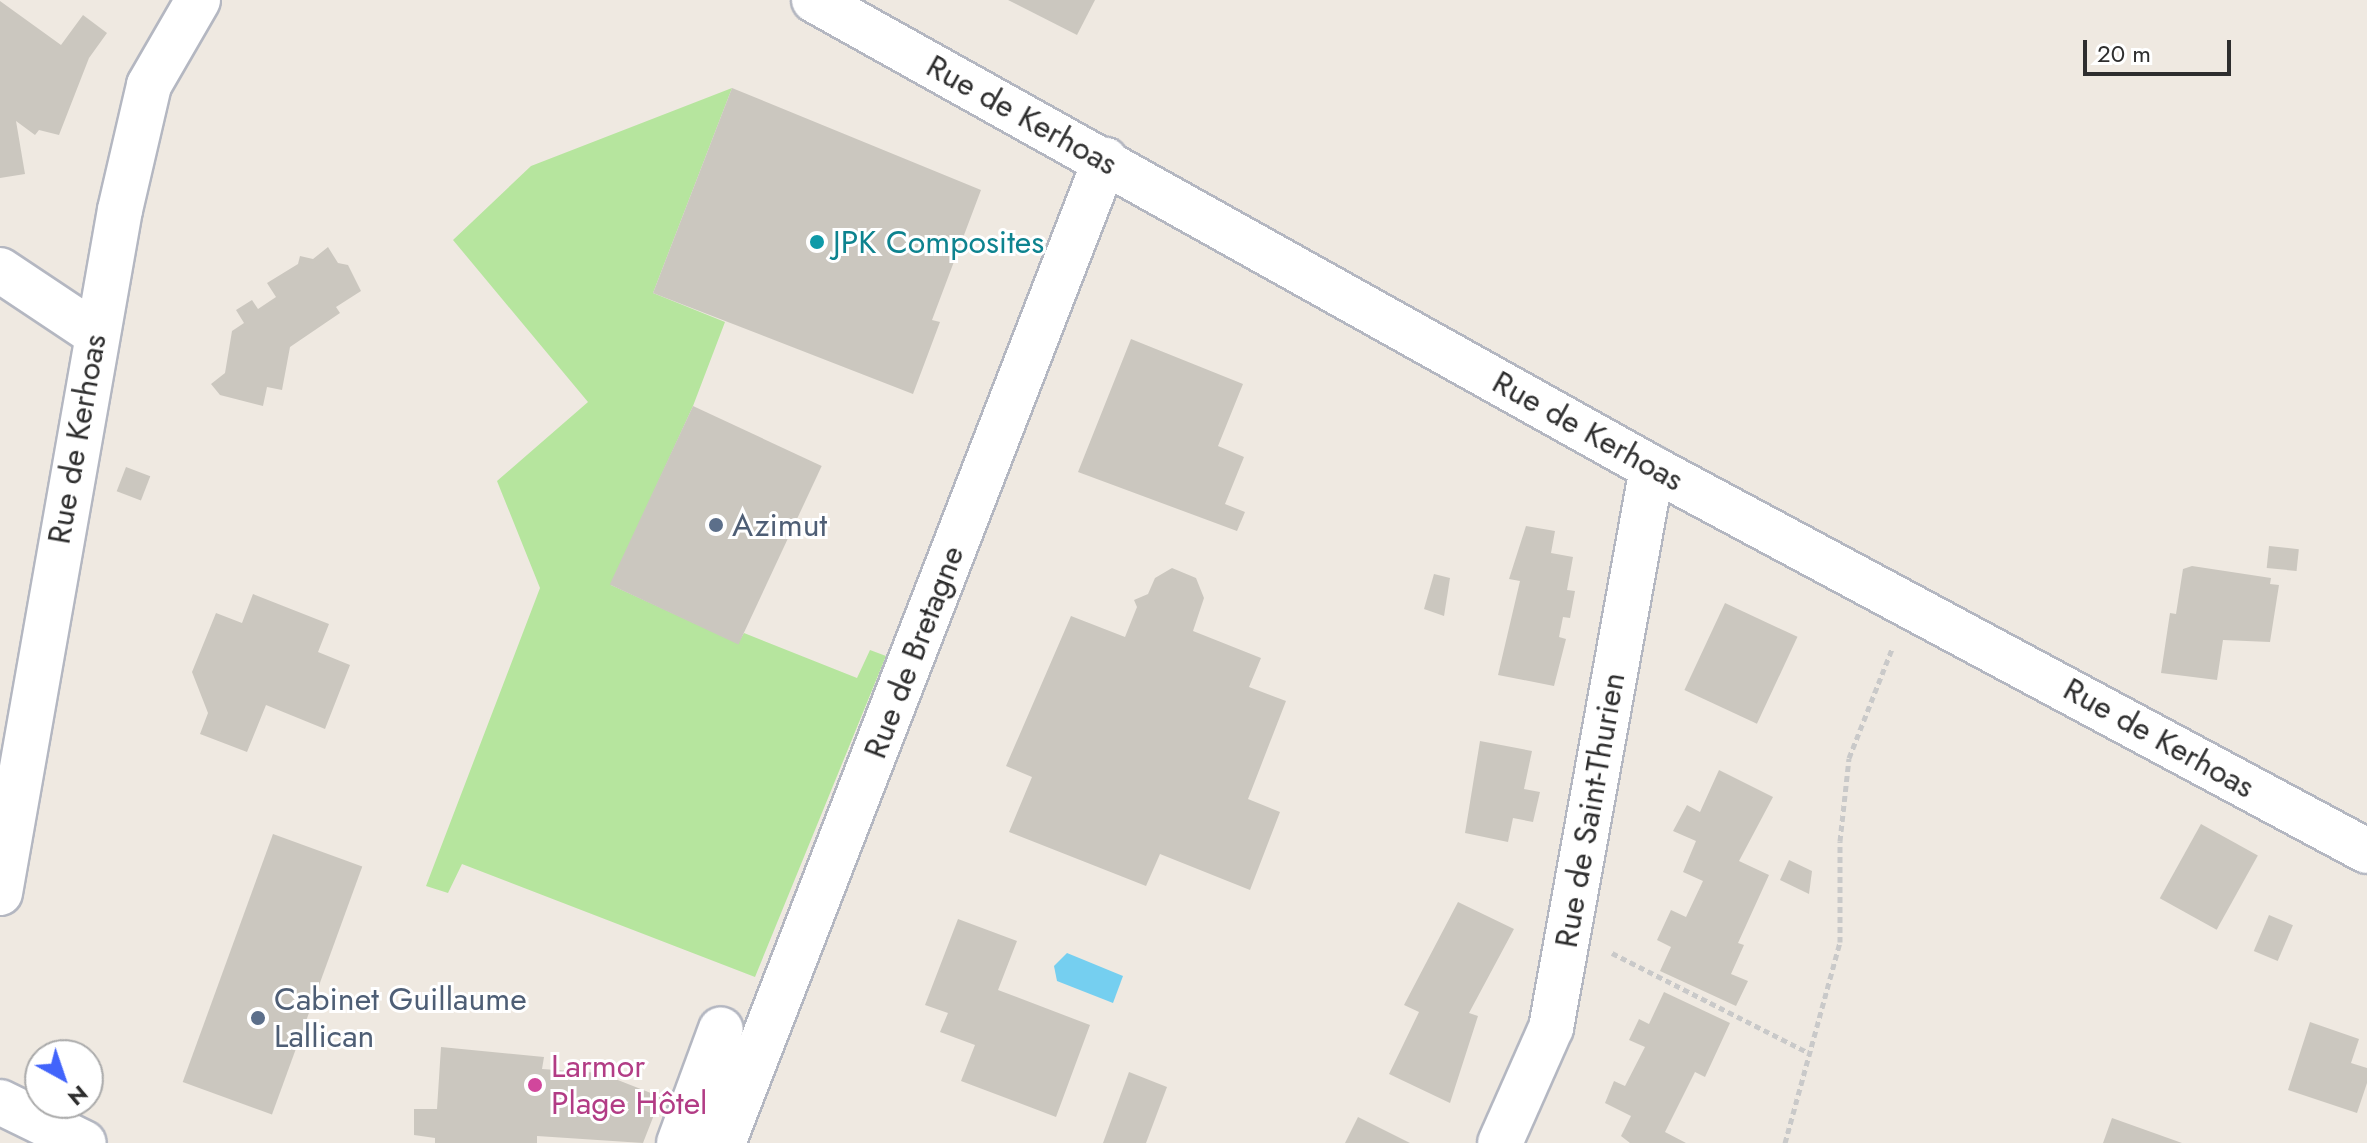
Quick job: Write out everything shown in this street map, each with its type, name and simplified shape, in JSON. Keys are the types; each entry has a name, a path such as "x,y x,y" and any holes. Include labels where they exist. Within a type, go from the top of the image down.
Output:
{"street":[{"name":"Rue de Kerhoas","path":"0,893 96,334 149,85 198,0"},
{"name":"Rue de Kerhoas","path":"814,0 1652,468 2367,851"},
{"name":"Rue de Bretagne","path":"723,1143 1105,160"},
{"path":"0,270 96,334"},
{"name":"Rue de Saint-Thurien","path":"1500,1143 1551,1028 1652,468"},
{"path":"679,1143 721,1029"},
{"path":"0,1102 84,1143"}],"path":[{"path":"1785,1143 1840,942 1840,841 1849,758 1872,693"},
{"path":"1569,931 1811,1054"}],"green space":[{"path":"732,88 653,293 725,322 693,406 611,585 738,643 744,633 857,678 870,650 886,656 755,977 462,864 448,893 426,886 540,588 497,481 588,402 453,240 531,166"}],"water":[{"path":"1067,953 1123,976 1113,1003 1057,981 1054,966"}],"building":[{"path":"1008,0 1095,0 1077,35"},
{"path":"0,1 61,45 83,15 107,33 89,58 59,135 39,130 35,135 16,121 25,174 0,178"},
{"name":"JPK Composites","path":"732,88 981,190 932,320 940,322 913,394 653,293"},
{"path":"328,247 338,263 348,265 361,291 336,307 340,313 290,347 282,390 267,387 263,406 220,395 211,384 225,373 232,331 244,323 236,310 252,300 258,309 276,297 267,283 298,264 300,256 313,259"},
{"path":"1131,339 1243,384 1218,446 1244,457 1225,504 1245,512 1237,531 1078,472"},
{"name":"Azimut","path":"693,406 822,466 738,645 610,585"},
{"path":"126,467 150,476 141,501 117,491"},
{"path":"1526,526 1555,531 1551,553 1573,557 1567,590 1575,591 1570,618 1563,617 1559,637 1566,639 1554,686 1498,675 1520,581 1509,579"},
{"path":"2269,546 2299,549 2297,571 2267,568"},
{"path":"2192,566 2271,578 2270,584 2279,585 2270,642 2223,640 2217,680 2161,673 2170,613 2176,614 2183,569"},
{"path":"1172,568 1196,578 1204,598 1193,631 1261,658 1249,687 1286,701 1248,799 1280,812 1250,890 1160,854 1146,886 1009,832 1032,777 1006,766 1071,616 1125,637 1137,607 1134,600 1148,594 1155,578"},
{"path":"1434,574 1450,578 1444,616 1424,609"},
{"path":"253,594 329,624 318,652 350,665 325,729 266,705 247,752 200,734 208,713 192,672 216,613 242,623"},
{"path":"1725,603 1798,637 1757,724 1684,690"},
{"path":"1480,741 1532,751 1524,789 1540,792 1533,822 1513,818 1508,842 1465,833"},
{"path":"1719,770 1773,797 1739,861 1769,875 1738,943 1744,945 1731,974 1748,981 1736,1006 1660,971 1671,947 1657,940 1671,910 1686,917 1703,881 1683,872 1696,841 1673,831 1687,805 1700,812"},
{"path":"2201,824 2258,856 2217,930 2160,898"},
{"name":"Cabinet Guillaume Lallican","path":"273,834 362,866 272,1115 183,1082"},
{"path":"1789,860 1812,871 1809,894 1780,880"},
{"path":"1458,902 1514,929 1469,1013 1478,1016 1450,1103 1389,1074 1419,1012 1404,1005"},
{"path":"2269,915 2293,925 2278,961 2254,951"},
{"path":"958,919 1017,941 998,990 1090,1025 1056,1117 961,1081 975,1045 940,1032 948,1013 925,1005"},
{"path":"1664,992 1730,1023 1705,1077 1695,1072 1665,1132 1686,1143 1630,1143 1621,1136 1631,1116 1605,1103 1614,1081 1625,1086 1645,1047 1629,1040 1639,1019 1649,1024"},
{"path":"2310,1022 2359,1039 2351,1063 2367,1068 2367,1083 2357,1113 2288,1090"},
{"name":"Larmor Plage Hôtel","path":"441,1047 544,1057 542,1069 600,1073 661,1097 643,1143 537,1136 537,1143 435,1143 435,1138 414,1135 414,1109 437,1109"},
{"path":"1129,1072 1167,1087 1146,1143 1103,1143"},
{"path":"1358,1117 1410,1143 1345,1143"},
{"path":"2112,1118 2182,1143 2103,1143"}],"place":[{"name":"JPK Composites","path":"817,242"},
{"name":"Azimut","path":"716,525"},
{"name":"Cabinet Guillaume Lallican","path":"258,1018"},
{"name":"Larmor Plage Hôtel","path":"535,1085"}]}
